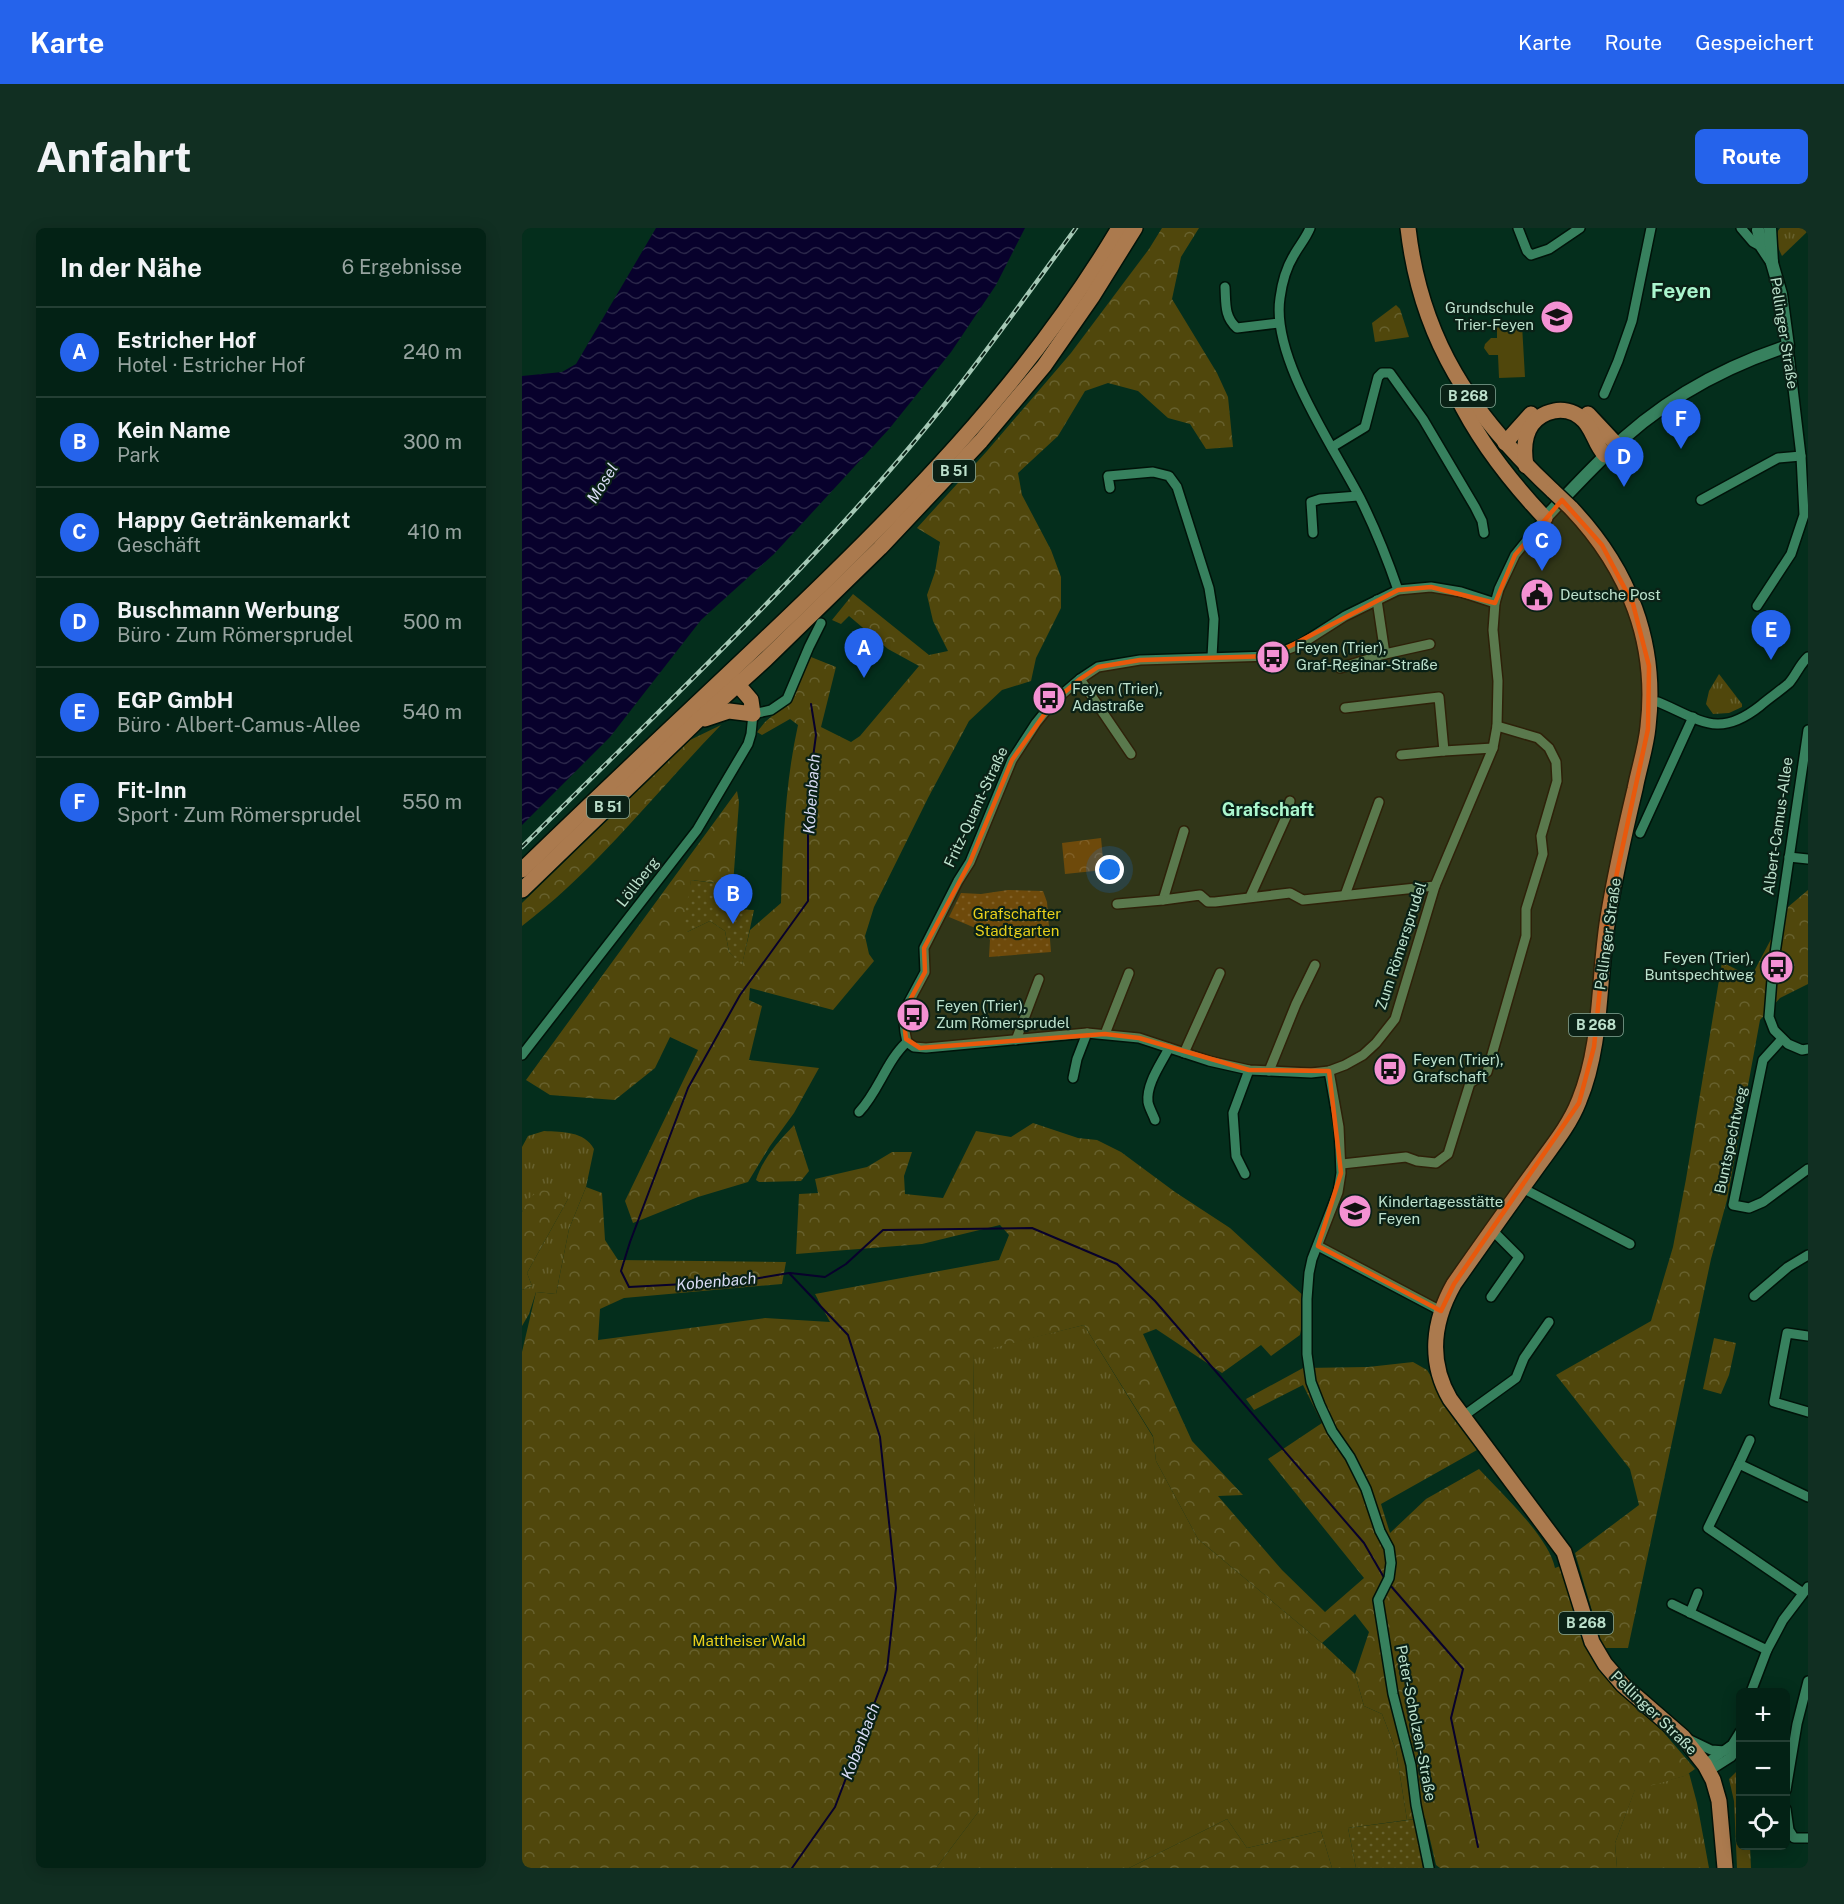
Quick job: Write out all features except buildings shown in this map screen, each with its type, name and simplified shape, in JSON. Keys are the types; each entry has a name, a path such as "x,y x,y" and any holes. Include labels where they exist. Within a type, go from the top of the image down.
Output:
{"main road":[{"name":"B 51","path":"522,890 694,724 841,566 969,434 1032,357 1080,290 1119,228"},
{"name":"B 51","path":"522,870 733,684 880,548 981,441 1044,366 1092,297 1135,228"},
{"name":"B 268","path":"1408,228 1419,290 1438,343 1464,390 1505,443 1571,508 1602,545 1628,591 1646,641 1650,701"},
{"path":"1438,343 1443,365 1472,423 1506,474 1545,518"},
{"path":"1505,443 1537,409 1546,404 1566,403 1573,404 1588,414 1611,450 1601,451 1588,424 1580,417 1574,413 1558,410 1539,417 1529,429 1524,444 1526,466"},
{"path":"733,684 751,713"},
{"name":"Pellinger Straße","path":"1650,701 1645,747 1607,919 1594,1047 1587,1080 1579,1103 1558,1138 1454,1284 1441,1311 1435,1344 1437,1368 1446,1393 1564,1552 1592,1642 1605,1664 1623,1685 1683,1737 1696,1751 1709,1771 1717,1790 1721,1812 1725,1868"},
{"path":"694,724 723,711 751,713"}],"street":[{"path":"1310,228 1284,276 1279,300 1279,323 1293,370 1305,399 1378,535 1398,590"},
{"path":"1518,228 1523,244 1531,255 1549,249 1580,228"},
{"path":"1604,394 1632,321 1651,228"},
{"name":"Pellinger Straße","path":"1741,228 1753,242 1762,248 1772,263"},
{"name":"Pellinger Straße","path":"1762,248 1763,229"},
{"name":"Pellinger Straße","path":"1757,606 1791,554 1806,516 1781,294 1763,229"},
{"path":"1225,287 1229,321 1237,328 1279,323"},
{"name":"Zum Römersprudel","path":"908,1042 914,1047 926,1048 1087,1033 1105,1034 1138,1038 1250,1070 1311,1073 1329,1071 1363,1055 1395,1019 1435,886 1493,748 1497,726 1498,681 1493,630 1495,603 1515,555 1545,518 1611,450 1666,405 1698,385 1767,353 1788,346"},
{"path":"1332,447 1365,427 1378,376 1382,373 1390,373 1423,419 1475,507 1482,521 1484,533"},
{"path":"1701,500 1778,458 1801,456"},
{"path":"1110,488 1108,476 1153,472 1168,476 1177,487 1209,588 1214,619 1212,657"},
{"path":"1313,533 1311,502 1320,499 1358,496"},
{"name":"Fritz-Quant-Straße","path":"908,1042 904,1032 903,1013 925,972 924,948 970,862 1012,760 1053,702 1080,679 1098,667 1140,660 1271,656 1301,644 1345,616 1398,590 1431,587 1461,592 1495,603"},
{"path":"1377,600 1385,654"},
{"path":"751,713 771,710 787,699 808,647 821,623"},
{"path":"1340,668 1385,654 1430,644"},
{"path":"1650,701 1658,702 1707,723 1718,725 1741,720 1787,684 1808,657"},
{"path":"1080,679 1131,754"},
{"path":"1345,708 1439,697 1444,751"},
{"path":"751,713 759,707 771,710"},
{"name":"Löllberg","path":"522,1055 697,830 748,744 751,713"},
{"path":"1640,833 1693,717"},
{"path":"1342,1164 1406,1157 1436,1163 1448,1154 1470,1083 1487,1072 1526,936 1526,909 1543,854 1541,836 1557,781 1556,762 1549,748 1538,738 1497,726"},
{"name":"Albert-Camus-Allee","path":"1782,1039 1774,1030 1769,1017 1773,967 1808,736"},
{"path":"1401,755 1493,748"},
{"path":"1250,897 1286,817 1290,801"},
{"path":"1345,895 1379,802"},
{"path":"1163,900 1184,831"},
{"path":"1789,857 1808,859"},
{"path":"1116,904 1200,895 1208,902 1215,902 1290,893 1303,900 1435,886"},
{"path":"1269,1071 1296,1004 1315,965"},
{"path":"1105,1034 1129,973"},
{"path":"1184,1053 1220,973"},
{"path":"1016,1040 1039,979"},
{"path":"1073,1078 1077,1059 1087,1033"},
{"path":"1782,1039 1802,1050 1808,1049"},
{"name":"Buntspechtweg","path":"1782,1039 1764,1060 1733,1205 1749,1208 1763,1202 1808,1170"},
{"path":"859,1112 871,1100 896,1053 908,1042"},
{"path":"1155,1120 1148,1104 1152,1081 1169,1048"},
{"path":"1245,1174 1236,1156 1233,1113 1250,1070"},
{"name":"Peter-Scholzen-Straße","path":"1329,1071 1339,1127 1342,1164 1338,1192 1309,1273 1306,1299 1307,1354 1311,1382 1332,1431 1350,1457 1366,1489 1380,1531 1389,1548 1391,1563 1389,1578 1378,1600 1393,1694 1411,1764 1416,1805 1429,1868"},
{"path":"1522,1188 1630,1244"},
{"path":"1491,1230 1519,1257 1491,1297"},
{"path":"1318,1246 1441,1311"},
{"path":"1754,1296 1788,1267 1808,1255"},
{"path":"1462,1417 1516,1378 1524,1358 1549,1322"},
{"path":"1808,1336 1787,1333 1774,1402 1808,1412"},
{"path":"1750,1440 1708,1528 1806,1590 1783,1620 1767,1650 1753,1688"},
{"path":"1739,1464 1808,1497"},
{"path":"1690,1613 1698,1593"},
{"path":"1672,1604 1767,1650"},
{"path":"1790,1762 1808,1681"},
{"path":"1683,1737 1711,1750 1725,1751"},
{"path":"1709,1771 1711,1760 1732,1745 1736,1738"},
{"path":"1709,1771 1731,1757 1736,1750"},
{"path":"1790,1832 1794,1838 1808,1838"}],"highlighted area":[{"path":"1562,500 1602,545 1633,604 1649,666 1648,729 1607,919 1594,1047 1579,1103 1454,1284 1441,1311 1318,1246 1341,1173 1329,1071 1249,1070 1139,1038 1105,1034 920,1048 906,1039 903,1013 925,972 924,948 970,862 1012,760 1053,702 1080,679 1098,667 1140,660 1271,656 1398,590 1431,587 1495,603 1515,555"}],"green space":[{"path":"1162,228 1199,228 1181,257 1172,299 1217,373 1228,397 1233,447 1206,449 1190,424 1168,418 1138,391 1108,383 1085,391 1058,436 1018,473 1022,495 1051,550 1061,577 1061,608 1036,658 1031,681 1002,690 969,721 874,907 865,936 869,954 874,961 833,1010 750,988 749,1000 762,1006 749,1060 819,1068 794,1113 748,1182 698,1197 633,1223 625,1201 698,1050 670,1037 655,1068 615,1100 550,1095 526,1080 737,791 739,802 733,885 691,880 687,932 710,921 725,931 729,952 742,964 750,930 781,903 787,791 798,725 790,719 762,735 757,732 765,722 790,701 811,657 836,667 821,727 851,742 860,736 919,666 888,649 849,616 841,624 832,620 853,594 929,655 948,651 933,621 927,595 935,572 940,542 917,528 1071,353 1149,249"},
{"path":"1780,228 1804,228 1808,231 1782,256 1777,238"},
{"path":"1396,305 1400,309 1409,337 1375,342 1372,323"},
{"path":"1522,325 1525,377 1499,378 1498,355 1489,355 1484,348 1485,344 1491,338 1497,338 1497,326"},
{"path":"1719,674 1742,707 1729,713 1713,714 1706,704 1709,691"},
{"path":"721,725 601,855 522,926 522,903 690,740"},
{"path":"1101,838 1104,870 1065,874 1062,843"},
{"path":"691,880 730,885 731,909 754,910 742,965 729,952 725,931 710,921 687,932 683,926"},
{"name":"Grafschafter Stadtgarten","path":"1008,890 1043,891 1047,902 1051,952 989,957 990,940 985,932 949,917 961,893 981,894"},
{"path":"1808,890 1808,984 1780,998 1760,1020 1727,1200 1711,1259 1628,1648 1603,1648 1575,1553 1639,1505 1630,1469 1556,1375 1651,1321 1673,1247 1722,962 1751,977 1788,907"},
{"name":"Mattheiser Wald","path":"1033,1123 1078,1138 1097,1140 1121,1152 1175,1192 1230,1228 1307,1299 1300,1335 1271,1356 1261,1345 1222,1373 1156,1329 1143,1334 1192,1441 1243,1495 1218,1496 1282,1570 1325,1612 1364,1578 1268,1459 1322,1423 1303,1385 1254,1410 1246,1399 1303,1368 1368,1367 1413,1362 1427,1370 1477,1450 1381,1504 1390,1533 1426,1499 1479,1469 1534,1529 1551,1556 1555,1568 1563,1565 1592,1659 1614,1688 1653,1720 1695,1769 1685,1776 1635,1790 1615,1843 1617,1868 1440,1868 1436,1865 1425,1818 1407,1820 1396,1750 1382,1714 1364,1706 1355,1674 1369,1632 1355,1614 1322,1643 1198,1539 1156,1461 1153,1436 1084,1325 973,1353 979,1811 936,1868 522,1868 522,1352 536,1292 556,1294 569,1229 586,1187 602,1193 605,1240 618,1260 786,1262 782,1284 624,1298 600,1309 598,1340 765,1318 830,1322 815,1294 999,1260 1009,1235 1000,1225 922,1244 796,1254 799,1194 818,1193 815,1179 867,1167 892,1152 912,1152 904,1176 905,1194 943,1198 976,1131 1011,1137"},
{"path":"794,1125 809,1171 801,1181 759,1182 756,1180 767,1157"},
{"path":"544,1131 566,1132 579,1136 590,1143 594,1149 586,1187 569,1229 556,1294 536,1292 529,1314 522,1326 522,1290 532,1286 527,1273 568,1199 528,1200 522,1212 522,1147 528,1136"},
{"path":"540,1190 560,1192 568,1199 527,1273 532,1286 522,1290 522,1212 527,1200"},
{"path":"1084,1325 1153,1437 1156,1461 1198,1539 1322,1643 1355,1674 1364,1706 1382,1714 1396,1750 1407,1820 1348,1828 1356,1868 1332,1868 1321,1831 1247,1848 1227,1819 1129,1868 936,1868 979,1811 973,1352"},
{"path":"1714,1338 1736,1343 1729,1375 1721,1394 1703,1389"},
{"path":"1736,1772 1736,1846 1734,1801 1729,1779"},
{"path":"1689,1773 1709,1868 1617,1868 1615,1843 1635,1789"},
{"path":"1227,1819 1247,1848 1321,1831 1332,1868 1129,1868"},
{"path":"1417,1819 1423,1868 1356,1868 1348,1828"},
{"path":"1736,1850 1750,1850 1751,1868 1737,1868"}],"water":[{"name":"Mosel","path":"656,228 1025,228 996,285 951,352 889,429 774,554 701,620 610,737 522,825 522,376 562,372 576,364"}],"waterway":[{"name":"Kobenbach","path":"792,1868 835,1807 887,1670 896,1588 880,1437 848,1335 789,1273 741,1281 629,1287 621,1271 688,1088 740,995 808,901 808,795 816,735 811,704"},
{"path":"790,1273 825,1277 846,1264 883,1230 1032,1228 1117,1264 1155,1301 1364,1543 1386,1581"},
{"path":"1390,1585 1463,1669 1451,1718 1478,1847"}],"railway":[{"path":"522,847 722,649 868,495 956,390 1076,228"}],"place":[{"name":"Grundschule Trier-Feyen","path":"1557,317"},
{"name":"Fit-Inn","path":"1681,449"},
{"name":"Buschmann Werbung","path":"1624,487"},
{"name":"Happy Getränkemarkt","path":"1542,571"},
{"name":"Deutsche Post","path":"1537,595"},
{"name":"Feyen (Trier), Graf-Reginar-Straße","path":"1273,657"},
{"name":"EGP GmbH","path":"1771,660"},
{"name":"Estricher Hof","path":"864,678"},
{"name":"Feyen (Trier), Adastraße","path":"1049,698"},
{"name":"Kein Name","path":"733,924"},
{"name":"Feyen (Trier), Buntspechtweg","path":"1777,967"},
{"name":"Feyen (Trier), Zum Römersprudel","path":"913,1015"},
{"name":"Feyen (Trier), Grafschaft","path":"1390,1069"},
{"name":"Kindertagesstätte Feyen","path":"1355,1211"}],"district":[{"name":"Feyen","path":"1681,291"},
{"name":"Grafschaft","path":"1268,810"}]}
